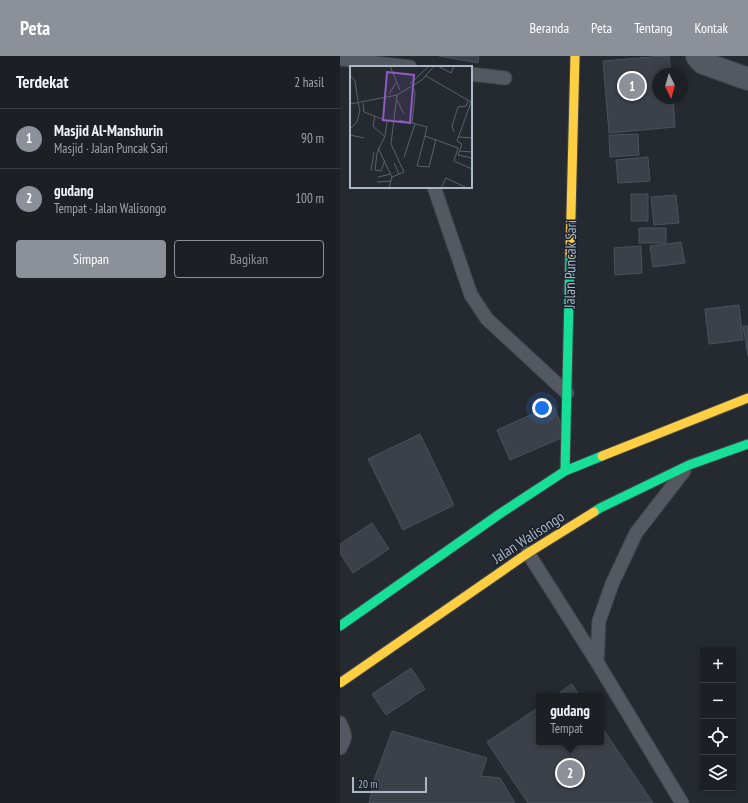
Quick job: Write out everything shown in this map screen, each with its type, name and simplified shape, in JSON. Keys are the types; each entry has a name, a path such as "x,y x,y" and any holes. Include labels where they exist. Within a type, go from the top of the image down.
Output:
{"main road":[{"name":"Jalan Puncak Sari","path":"565,471 575,56"},
{"path":"342,620 565,471 748,398"},
{"name":"Jalan Walisongo","path":"340,683 528,552 600,508 689,465 748,444"}],"street":[{"path":"697,56 703,63 748,79"}],"lane":[{"path":"340,59 401,66"},
{"path":"472,74 505,78"},
{"path":"434,188 471,295 487,319 566,393"},
{"path":"597,662 599,621 612,584 636,533 689,465"},
{"path":"528,552 597,662 682,803"},
{"path":"340,723 345,735 340,748"}],"building":[{"path":"439,56 479,56 478,63"},
{"path":"669,56 670,68 652,68 652,104 673,104 675,127 609,133 603,61"},
{"path":"638,134 639,155 610,157 609,135"},
{"path":"648,157 650,181 618,183 616,160"},
{"path":"631,194 648,194 648,221 631,221"},
{"path":"676,195 679,223 654,225 651,197"},
{"path":"639,228 666,228 666,243 639,243"},
{"path":"681,242 685,263 653,267 650,246"},
{"path":"641,246 642,273 615,275 614,248"},
{"path":"739,305 743,340 709,344 705,309"},
{"path":"743,326 748,326 748,356"},
{"path":"553,405 566,436 510,460 497,430"},
{"path":"420,434 454,505 403,530 368,459"},
{"path":"372,523 389,549 353,573 340,553 340,544"},
{"path":"411,668 425,689 386,715 372,694"},
{"path":"572,684 578,693 559,693"},
{"path":"536,709 536,745 604,745 604,730 653,803 528,803 487,742"},
{"path":"392,731 487,758 481,776 500,778 515,803 369,803 374,780"}],"traffic: fast":[{"path":"565,471 570,254"},
{"path":"594,512 689,465 748,444"},
{"path":"340,626 501,513 565,471 602,456"}],"traffic: slow":[{"path":"570,254 575,56"},
{"path":"602,456 748,398"},
{"path":"340,683 528,553 594,512"}],"place":[{"name":"Masjid Al-Manshurin","path":"632,86"},
{"name":"gudang","path":"570,773"}]}
